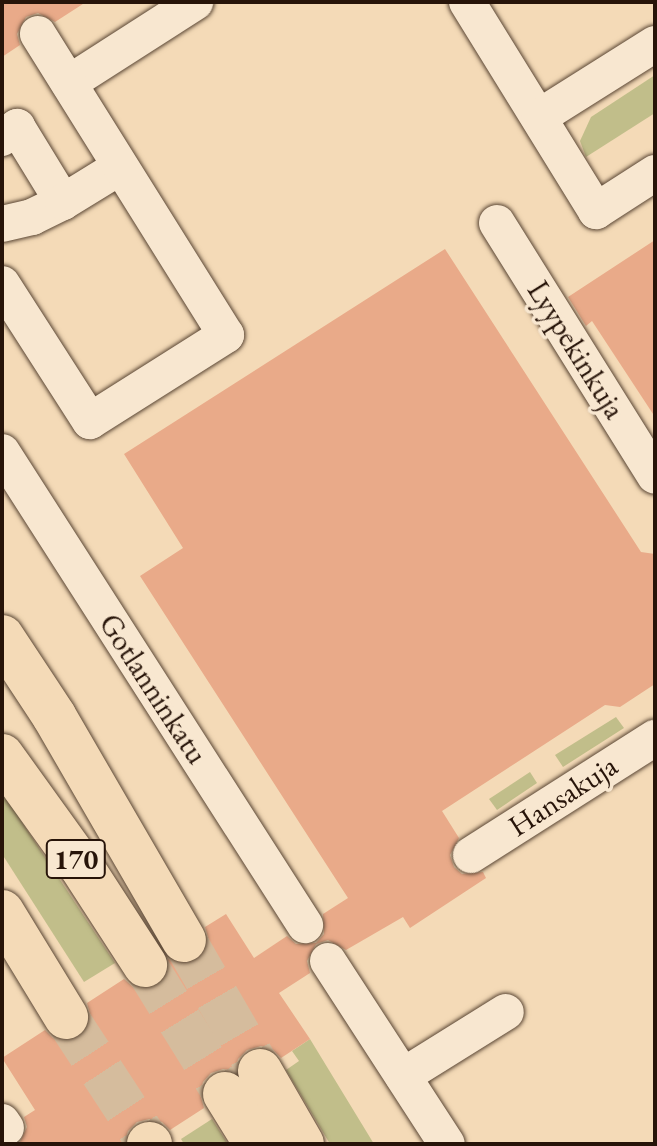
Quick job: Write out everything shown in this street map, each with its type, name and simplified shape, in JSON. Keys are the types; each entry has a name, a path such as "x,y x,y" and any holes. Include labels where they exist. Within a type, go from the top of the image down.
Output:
{"highway":[{"path":"2,637 54,716 184,940"},
{"name":"170","path":"2,756 145,965"},
{"path":"2,912 66,1017"},
{"path":"256,1144 243,1083 302,1144"}],"street":[{"path":"69,83 195,2"},
{"path":"467,2 596,211 655,173"},
{"path":"2,284 90,421 226,335 38,34"},
{"path":"539,117 655,44"},
{"path":"2,138 17,127 63,202"},
{"path":"2,224 32,217 120,167"},
{"name":"Lyypekinkuja","path":"497,223 655,476"},
{"name":"Gotlanninkatu","path":"2,452 305,925"},
{"name":"Hansakuja","path":"471,855 655,738"},
{"path":"328,961 447,1144"},
{"path":"403,1076 506,1012"}],"shaded area":[{"path":"655,75 655,113 586,157 580,141 591,117"},
{"path":"616,717 624,728 563,767 555,755"},
{"path":"530,772 537,783 497,810 489,799"},
{"path":"2,792 115,963 84,982 2,854"},
{"path":"310,1039 374,1144 330,1144 286,1070 299,1061 292,1051"},
{"path":"212,1119 228,1144 184,1144 181,1139"}],"building":[{"path":"2,2 86,2 55,22 38,13 26,17 17,34 20,45 2,57"},
{"path":"655,240 655,417 592,321 586,326 568,297"},
{"path":"445,249 641,552 655,554 655,684 620,707 605,705 442,811 459,838 450,855 454,867 462,874 483,872 486,878 410,928 403,917 346,950 328,940 316,944 307,961 310,973 279,993 310,1039 281,1058 273,1050 261,1046 247,1050 238,1059 235,1071 223,1069 211,1073 203,1082 200,1094 204,1108 170,1130 162,1122 149,1119 137,1122 128,1131 124,1144 19,1144 27,1127 24,1117 35,1110 2,1058 45,1030 53,1038 66,1042 80,1038 87,1030 91,1017 87,1003 124,979 134,988 145,990 158,986 168,976 168,959 183,965 197,961 205,953 209,941 205,927 226,914 254,958 287,936 296,944 316,943 324,934 323,914 348,898 140,576 183,548 124,454"}],"tunnel":[{"path":"184,940 260,1071"},
{"path":"145,965 225,1094"},
{"path":"66,1017 149,1144"}]}
